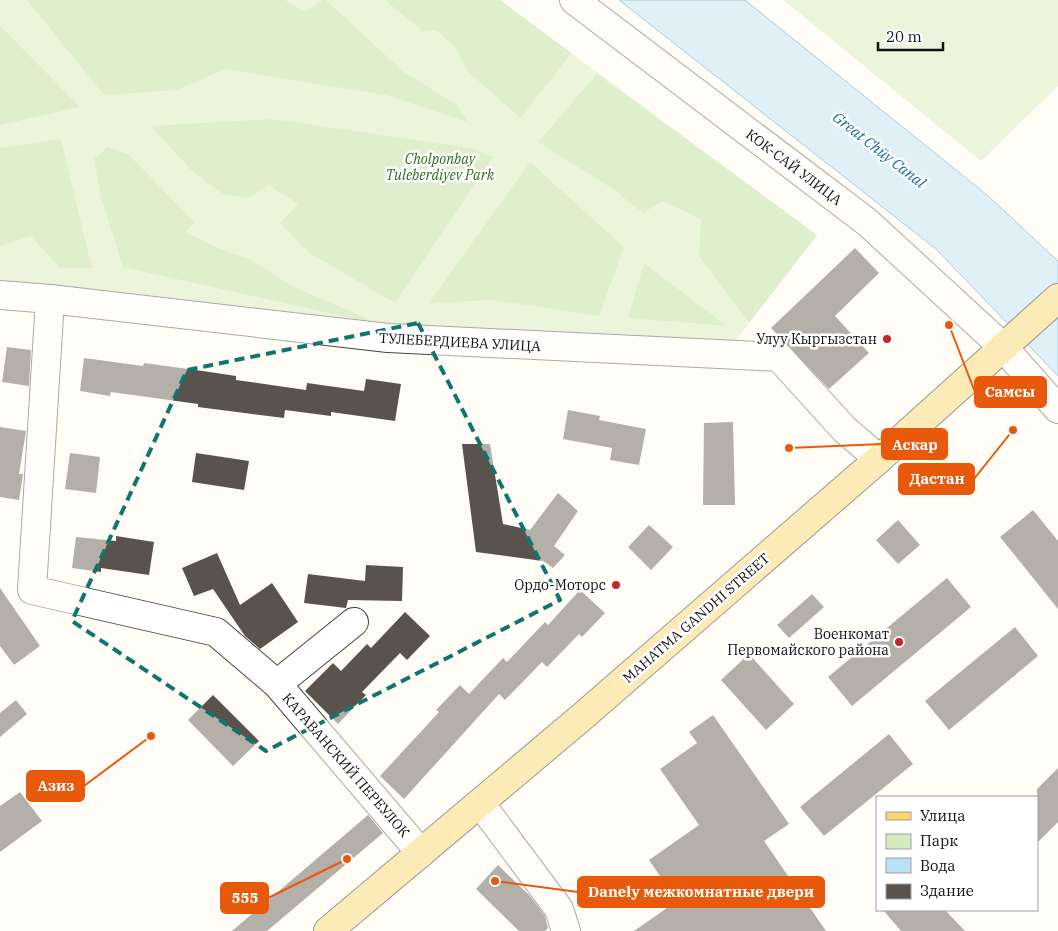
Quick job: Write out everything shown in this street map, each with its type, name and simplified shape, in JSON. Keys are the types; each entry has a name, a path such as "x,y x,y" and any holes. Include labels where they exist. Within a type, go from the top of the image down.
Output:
{"main road":[{"name":"MAHATMA GANDHI STREET","path":"328,931 879,460 1058,298"}],"street":[{"name":"КОК-САЙ УЛИЦА","path":"574,0 867,222 1003,347 1058,409"},
{"name":"ТУЛЕБЕРДИЕВА УЛИЦА","path":"0,295 50,299 388,338 779,357 844,428 879,460"},
{"path":"50,299 32,590 216,632 277,684"},
{"name":"КАРАВАНСКИЙ ПЕРЕУЛОК","path":"354,622 277,684 421,853"},
{"path":"480,803 559,909 566,931"}],"highlighted area":[{"path":"418,323 560,600 266,751 72,621 187,370"}],"green space":[{"name":"Cholponbay Tuleberdiyev Park","path":"0,0 500,0 817,235 730,348 423,334 0,282"},
{"path":"27,0 285,0 305,12 322,0 326,0 404,72 457,105 468,122 386,95 225,69 176,90 104,95"},
{"path":"385,0 500,0 571,53 521,118 468,72 455,47 436,30 422,31"},
{"path":"783,0 1058,0 1058,86 981,161"},
{"path":"0,27 5,31 80,107 0,125"},
{"path":"597,74 817,235 749,323 699,256 701,219 663,201 643,213 613,189 538,142"},
{"path":"272,119 471,148 493,157 395,303 308,252 280,223 298,204 269,185 248,198 223,194 190,169 151,126"},
{"path":"61,139 92,268 60,268 31,236 0,246 0,148"},
{"path":"107,147 128,154 195,223 185,232 218,248 249,259 294,287 383,325 123,267 101,197 94,159"},
{"path":"530,162 624,247 599,316 494,300 429,303"},
{"path":"644,263 727,326 628,318"}],"water":[{"name":"Great Chüy Canal","path":"619,0 745,0 987,195 1058,261 1058,376 936,249"}],"building":[{"path":"855,248 879,273 835,316 869,353 829,389 771,328"},
{"path":"7,347 31,350 29,386 2,382"},
{"path":"84,358 143,366 144,363 203,371 236,376 236,380 306,390 307,383 364,391 366,379 401,384 395,421 331,412 331,416 285,410 284,418 198,407 198,404 111,392 110,396 80,391"},
{"path":"568,410 600,416 599,420 646,429 639,465 610,460 612,448 563,439"},
{"path":"733,422 735,505 703,505 704,423"},
{"path":"0,427 26,431 19,474 23,474 19,500 0,497"},
{"path":"462,444 490,444 503,524 530,530 558,493 578,511 554,546 565,555 553,568 543,561 476,552"},
{"path":"70,453 100,457 96,493 65,489"},
{"path":"196,453 249,461 244,490 192,482"},
{"path":"1033,510 1058,541 1058,609 1000,537"},
{"path":"898,520 920,545 898,564 876,540"},
{"path":"649,525 673,547 651,570 628,547"},
{"path":"116,536 154,542 149,575 101,568 101,572 72,568 76,537 116,541"},
{"path":"217,553 240,605 272,583 298,622 260,649 245,636 213,589 194,596 182,568"},
{"path":"366,565 403,567 402,601 348,600 346,608 304,603 308,574 365,581"},
{"name":"Военкомат Первомайского района","path":"947,578 971,607 852,706 828,677"},
{"path":"0,588 40,646 14,665 0,646"},
{"path":"580,590 605,613 582,637 579,634 547,667 542,662 505,700 499,694 404,799 380,776 439,712 436,710 460,685 469,694 503,658 507,662 545,622 548,625"},
{"path":"812,594 824,607 789,638 777,625"},
{"path":"405,612 430,636 407,660 400,653 362,692 366,695 338,724 305,691 333,663 341,671 367,644 371,648"},
{"path":"1015,627 1038,656 949,730 925,701"},
{"path":"749,654 794,704 766,730 721,680"},
{"path":"213,695 259,741 233,766 188,720"},
{"path":"16,700 27,714 0,737 0,713"},
{"path":"713,715 789,824 764,841 826,931 634,931 677,901 649,860 699,825 660,769 697,743 689,732"},
{"path":"889,734 913,764 824,836 800,807"},
{"path":"1058,768 1058,822 1038,842 1038,796 1037,789"},
{"path":"20,792 42,821 0,852 0,806"},
{"path":"368,815 383,833 267,931 232,931"},
{"path":"498,865 530,896 545,916 548,928 545,931 519,931 476,889"},
{"path":"884,911 946,911 965,931 901,931"}],"place":[{"name":"Самсы","path":"949,325"},
{"name":"Улуу Кыргызстан","path":"887,339"},
{"name":"Дастан","path":"1013,430"},
{"name":"Аскар","path":"789,448"},
{"name":"Ордо-Моторс","path":"616,585"},
{"name":"Военкомат Первомайского района","path":"899,642"},
{"name":"Азиз","path":"151,736"},
{"name":"555","path":"347,859"},
{"name":"Danely межкомнатные двери","path":"495,881"}]}
